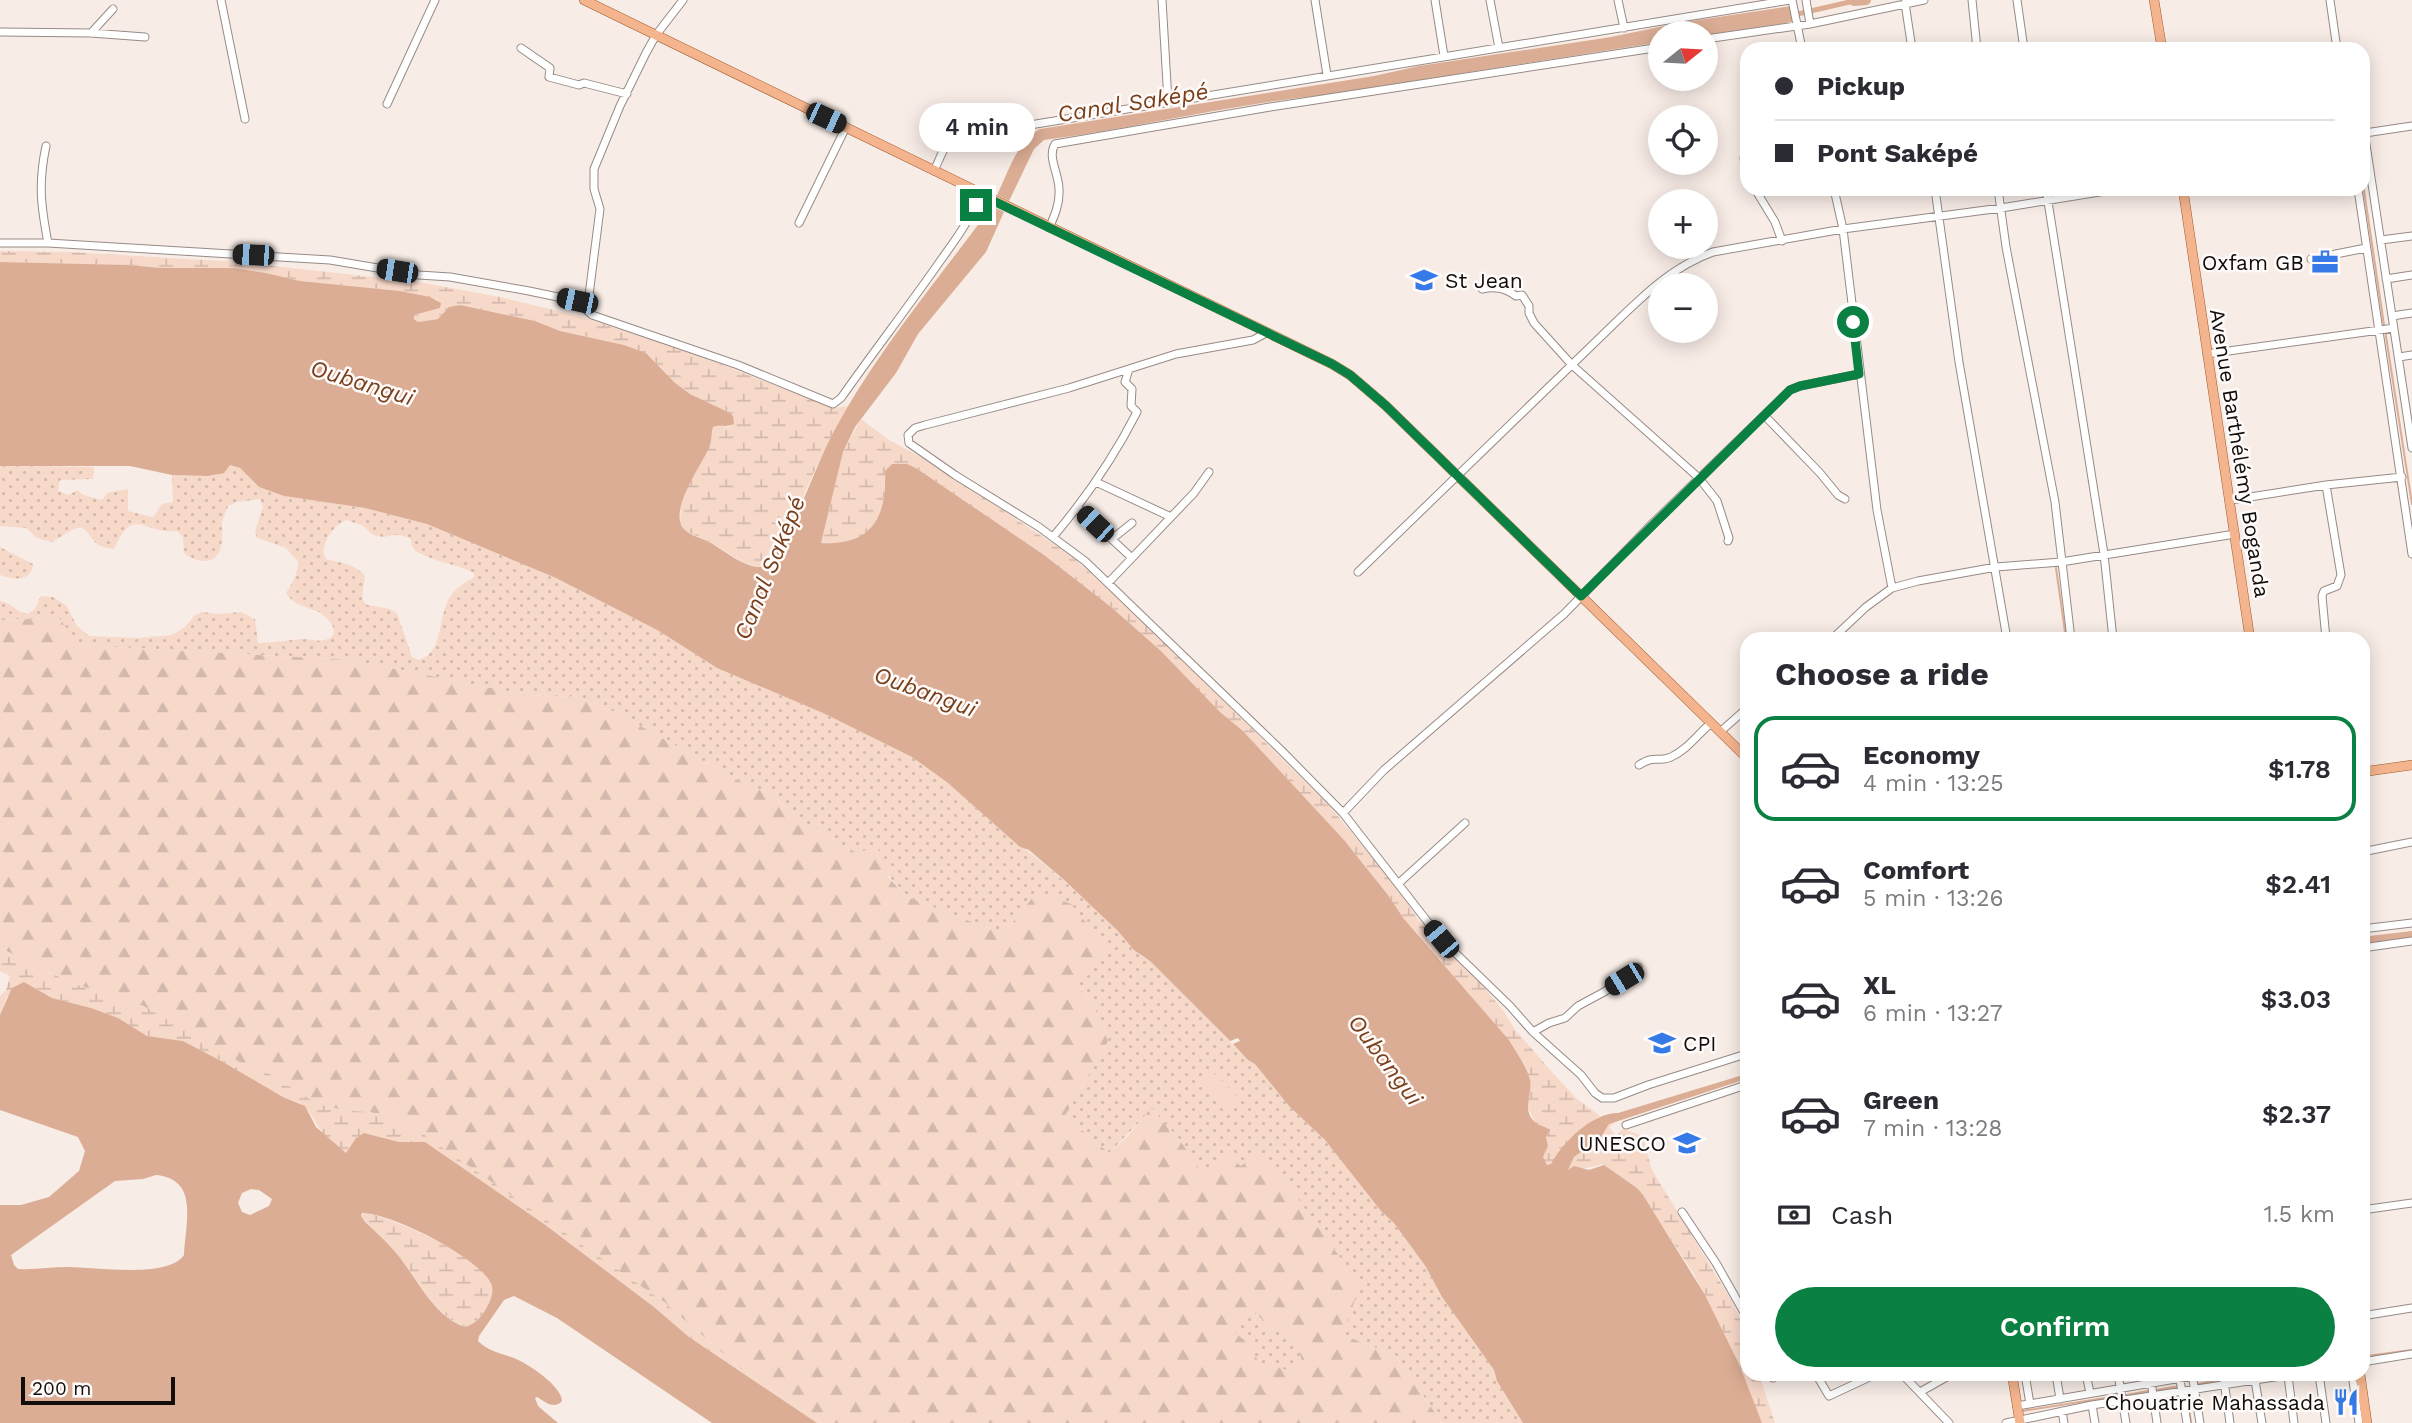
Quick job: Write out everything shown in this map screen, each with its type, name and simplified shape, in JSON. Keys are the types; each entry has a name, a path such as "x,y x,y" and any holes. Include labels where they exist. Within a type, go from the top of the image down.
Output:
{"main road":[{"path":"584,0 1350,375 1385,405 1740,751"},
{"path":"2154,0 2161,42"},
{"name":"Avenue Barthélémy Boganda","path":"2184,196 2249,632"},
{"path":"2370,771 2412,765"},
{"path":"2013,1381 2020,1421"},
{"path":"2361,1381 2367,1423"}],"street":[{"path":"221,0 245,119"},
{"path":"387,104 435,0"},
{"path":"577,301 589,295 600,209 594,189 594,169 656,36 683,0"},
{"path":"1162,0 1168,101"},
{"path":"1315,0 1327,75"},
{"path":"1435,0 1444,57"},
{"path":"1490,0 1499,48"},
{"path":"1618,0 1624,28"},
{"path":"934,171 951,135 958,127 982,113 1007,114 1030,125 1791,0 1800,42"},
{"path":"1806,0 1810,23"},
{"path":"1718,37 1797,26 1924,0"},
{"path":"1972,0 1976,42"},
{"path":"2017,0 2023,42"},
{"path":"2330,0 2337,42"},
{"path":"1905,3 1911,42"},
{"path":"91,33 113,9"},
{"path":"0,32 91,33 145,37"},
{"path":"521,48 550,68 549,77 627,94"},
{"path":"1049,228 1059,204 1060,191 1052,158 1055,144 1270,107 1648,49"},
{"path":"2370,132 2412,126"},
{"path":"799,223 846,127"},
{"path":"46,146 40,176 41,207 48,243"},
{"path":"2370,166 2393,328 2408,394 2412,448"},
{"path":"0,243 48,243 330,260 419,275 450,276 577,301 592,315 738,365 833,404 841,398 936,266 965,225 981,195"},
{"path":"1759,196 1775,222 1782,241"},
{"path":"1836,196 1843,229 1877,510 1892,588"},
{"path":"1936,196 1961,375 2006,632"},
{"path":"1999,196 2055,502 2070,632"},
{"path":"2047,196 2104,554 2112,632"},
{"path":"1358,572 1653,286 1694,259 1713,252 1843,229 1940,217 2069,196"},
{"path":"2359,196 2412,554"},
{"path":"2381,240 2412,236"},
{"path":"2311,259 2366,248"},
{"path":"2386,279 2412,275"},
{"path":"1482,289 1507,289 1516,296 1522,295 1529,306 1534,323 1572,365 1699,478 1717,501 1728,541"},
{"path":"2392,316 2412,313"},
{"path":"2207,354 2393,328"},
{"path":"1266,333 1253,340 1176,354 1069,388 934,422 915,428 908,435 909,443 1053,537 1085,561 1343,813 1441,939 1533,1032 1581,1075 1595,1093 1608,1099 1740,1056"},
{"path":"2399,357 2412,355"},
{"path":"1053,537 1096,482 1137,412 1131,406 1132,389 1125,382 1129,369"},
{"path":"1343,813 1384,770 1496,671 1539,638 1790,390 1859,374"},
{"path":"1765,416 1820,472 1838,495 1845,499"},
{"path":"1108,583 1194,493 1209,472"},
{"path":"2231,500 2384,477 2402,477"},
{"path":"1096,482 1171,517"},
{"path":"2325,632 2322,596 2324,591 2337,586 2341,575 2326,485"},
{"path":"1078,508 1132,558"},
{"path":"1112,539 1132,523"},
{"path":"1839,632 1866,607 1892,588 1996,567 2062,562 2235,534"},
{"path":"1720,732 1740,714"},
{"path":"1639,765 1650,758 1666,759 1674,756 1688,747 1711,723"},
{"path":"1399,883 1465,823"},
{"path":"2370,850 2412,842"},
{"path":"2370,928 2412,923"},
{"path":"2370,947 2412,941"},
{"path":"1533,1032 1565,1018 1578,1006 1604,992 1638,967"},
{"path":"1626,1125 1740,1087"},
{"path":"2370,1209 2412,1203"},
{"path":"1682,1212 1740,1305"},
{"path":"2370,1315 2412,1308"},
{"path":"2370,1361 2412,1354"},
{"path":"1820,1381 1829,1396 1861,1381"},
{"path":"1909,1381 1949,1423"},
{"path":"1920,1392 1940,1381"},
{"path":"2026,1381 2030,1404"},
{"path":"2057,1381 2060,1399"},
{"path":"2087,1381 2090,1393"},
{"path":"2120,1381 2126,1423"},
{"path":"2017,1406 2159,1381"},
{"path":"2180,1381 2187,1423"},
{"path":"2193,1381 2200,1423"},
{"path":"2224,1381 2230,1423"},
{"path":"2006,1423 2092,1405 2236,1381"},
{"path":"2256,1381 2262,1423"},
{"path":"2291,1381 2294,1423"},
{"path":"2320,1381 2326,1423"},
{"path":"2353,1381 2360,1423"},
{"path":"2151,1383 2157,1423"},
{"path":"2092,1405 2095,1423"},
{"path":"2062,1411 2063,1423"}],"green space":[{"path":"0,251 70,252 238,262 418,282 495,296 579,316 692,353 833,408 848,406 824,450 779,550 766,565 758,567 744,563 710,542 685,531 680,523 681,506 688,486 710,446 713,427 729,427 734,424 728,412 690,394 674,382 646,353 624,345 560,331 535,321 460,305 449,307 438,319 418,322 414,315 440,308 438,300 400,291 300,281 234,268 0,262"},
{"path":"861,419 889,440 929,461 1073,557 1175,652 1332,809 1398,889 1419,921 1476,978 1516,1031 1576,1098 1600,1116 1573,1138 1550,1165 1544,1163 1543,1157 1548,1146 1546,1137 1549,1132 1535,1122 1527,1105 1530,1080 1523,1062 1509,1040 1404,919 1344,840 1243,731 1220,712 1161,651 1111,607 1044,555 907,464 885,471 879,516 866,533 844,543 821,543 843,452"},
{"path":"230,465 240,468 259,487 284,496 365,508 427,524 556,578 659,631 717,668 823,713 912,757 948,783 1082,897 1240,1052 1255,1063 1289,1106 1325,1140 1381,1211 1394,1223 1494,1370 1497,1381 1523,1423 1442,1423 1396,1356 1343,1335 1315,1223 1282,1177 1241,1166 1203,1175 1179,1139 1152,1109 1109,1153 1065,1116 1108,1041 1094,1007 1075,982 1038,891 1003,934 907,897 866,850 858,854 801,820 771,794 739,781 617,713 579,697 526,695 351,660 78,645 59,618 0,620 0,601 27,614 34,610 41,596 53,597 66,605 77,626 89,636 137,638 172,635 202,612 241,612 255,619 258,643 303,639 323,641 331,638 334,630 326,618 319,612 297,603 286,593 294,580 299,563 286,548 257,538 255,531 263,507 260,499 228,506 222,523 219,553 211,560 205,561 184,553 183,537 177,531 134,525 121,535 114,549 97,544 81,527 52,542 37,538 26,528 0,526 0,466 94,467 93,479 60,480 58,491 69,495 77,490 102,500 107,493 128,489 128,511 153,517 162,504 173,502 172,475 208,476","holes":["346,520 381,537 405,536 411,539 413,547 419,553 474,573 474,577 456,589 447,602 437,640 428,655 419,660 412,657 397,613 367,605 362,599 365,576 357,568 326,559 323,552 328,537"]},
{"path":"0,547 33,564 26,577 11,578 0,575"},
{"path":"59,618 79,645 351,660 526,695 579,697 617,713 739,781 771,794 801,820 858,854 878,849 888,864 888,877 907,897 1003,934 1038,891 1071,904 1107,949 1075,982 1094,1007 1108,1041 1065,1116 1109,1153 1128,1136 1151,1108 1179,1139 1203,1174 1225,1154 1241,1166 1258,1153 1282,1177 1360,1285 1343,1335 1396,1356 1442,1423 822,1423 743,1371 664,1302 384,1114 318,1104 263,1070 243,1064 125,1009 117,997 74,984 0,948 0,620","holes":["1255,1312 1273,1331 1282,1327 1298,1345 1302,1362 1293,1372 1271,1365 1263,1371 1251,1347 1236,1333 1244,1316"]},
{"path":"0,948 74,984 118,997 125,1009 142,1005 243,1064 263,1070 318,1104 384,1114 423,1134 664,1302 743,1371 822,1423 817,1423 689,1337 654,1307 544,1224 425,1142 399,1142 364,1133 356,1138 346,1153 323,1134 308,1110 300,1103 283,1097 223,1062 183,1041 147,1036 91,1008 52,998 24,982 7,997 0,1015 0,996 6,990 10,976 0,971"},
{"path":"1214,1073 1239,1098 1225,1112 1200,1084"},
{"path":"1616,1122 1609,1127 1616,1136 1623,1129 1643,1136 1652,1170 1740,1318 1740,1366 1694,1274 1637,1188 1602,1164 1567,1172 1574,1157 1589,1148 1609,1124"},
{"path":"365,1212 435,1240 484,1273 491,1284 492,1295 479,1318 465,1327 444,1314 382,1237 365,1222 361,1216"},
{"path":"1255,1312 1273,1331 1282,1327 1298,1345 1302,1362 1293,1372 1271,1366 1262,1372 1251,1348 1235,1333 1244,1316"},
{"path":"1746,1381 1761,1381 1775,1423 1762,1423"}],"water":[{"path":"1791,6 1794,22 1718,33 1718,21 1691,21"},
{"path":"1648,29 1648,44 1255,104 1044,140 1034,149 1009,201 997,195 1020,148 1040,129"},
{"name":"Oubangui","path":"992,206 1004,212 986,252 918,334 896,373 855,427 843,452 821,543 838,543 864,534 879,515 883,502 885,471 892,464 907,464 1044,555 1111,607 1161,651 1220,712 1243,731 1344,840 1404,919 1509,1040 1530,1080 1528,1107 1531,1117 1550,1130 1546,1137 1548,1146 1543,1157 1547,1165 1551,1164 1579,1130 1598,1118 1740,1076 1740,1081 1609,1124 1599,1140 1574,1157 1568,1170 1574,1166 1589,1170 1604,1165 1643,1195 1705,1295 1740,1366 1740,1381 1746,1381 1762,1423 1523,1423 1497,1381 1494,1370 1394,1223 1381,1211 1325,1140 1289,1106 1255,1064 1233,1044 1240,1041 1238,1038 1230,1041 1063,879 1029,850 1020,847 948,783 912,757 823,713 717,668 659,631 556,578 427,524 365,508 284,496 259,487 240,468 230,465 224,473 208,476 172,475 130,466 0,466 0,262 234,268 300,281 400,291 430,297 441,303 440,308 414,315 418,322 438,319 449,307 460,305 535,321 560,331 624,345 646,353 674,382 690,394 733,416 734,424 713,427 709,448 682,501 680,523 690,534 736,559 760,567 773,558 781,545 843,415 904,323"},
{"path":"24,982 52,998 118,1018 147,1036 183,1041 283,1097 305,1106 316,1127 346,1153 356,1138 364,1133 399,1142 425,1142 544,1224 654,1307 689,1337 817,1423 712,1423 557,1318 514,1296 504,1300 478,1341 491,1350 527,1365 550,1382 562,1401 553,1405 535,1398 538,1406 558,1423 0,1423 0,1205 21,1205 49,1197 79,1171 85,1151 78,1137 0,1110 0,1015 12,988","holes":["156,1175 170,1178 179,1185 184,1194 187,1205 184,1255 175,1262 163,1267 130,1270 68,1267 18,1269 14,1265 11,1255 115,1181","251,1189 259,1190 272,1199 269,1206 250,1215 242,1212 238,1203 242,1193","362,1213 375,1215 411,1228 449,1248 480,1270 491,1283 492,1289 492,1296 481,1316 465,1327 444,1314 426,1295 397,1254 361,1216"]}],"waterway":[{"path":"1854,1 1866,0"},
{"name":"Canal Saképé","path":"1793,15 1854,1"},
{"path":"2365,196 2384,325"},
{"path":"2385,330 2412,504"},
{"path":"2056,568 2065,632"},
{"path":"2370,941 2412,936"},
{"path":"2370,1356 2412,1350"},
{"path":"2197,1384 2214,1381"},
{"path":"2156,1390 2180,1386"},
{"path":"2126,1395 2148,1391"},
{"path":"2187,1394 2191,1423"},
{"path":"2022,1411 2118,1396"}],"place":[{"name":"Oxfam GB","path":"2325,262"},
{"name":"St Jean","path":"1424,280"},
{"name":"CPI","path":"1662,1043"},
{"name":"UNESCO","path":"1687,1143"},
{"name":"Chouatrie Mahassada","path":"2346,1402"}],"route":[{"path":"976,205 979,194 1350,375 1385,405 1581,596 1790,390 1859,374 1853,322"}]}
